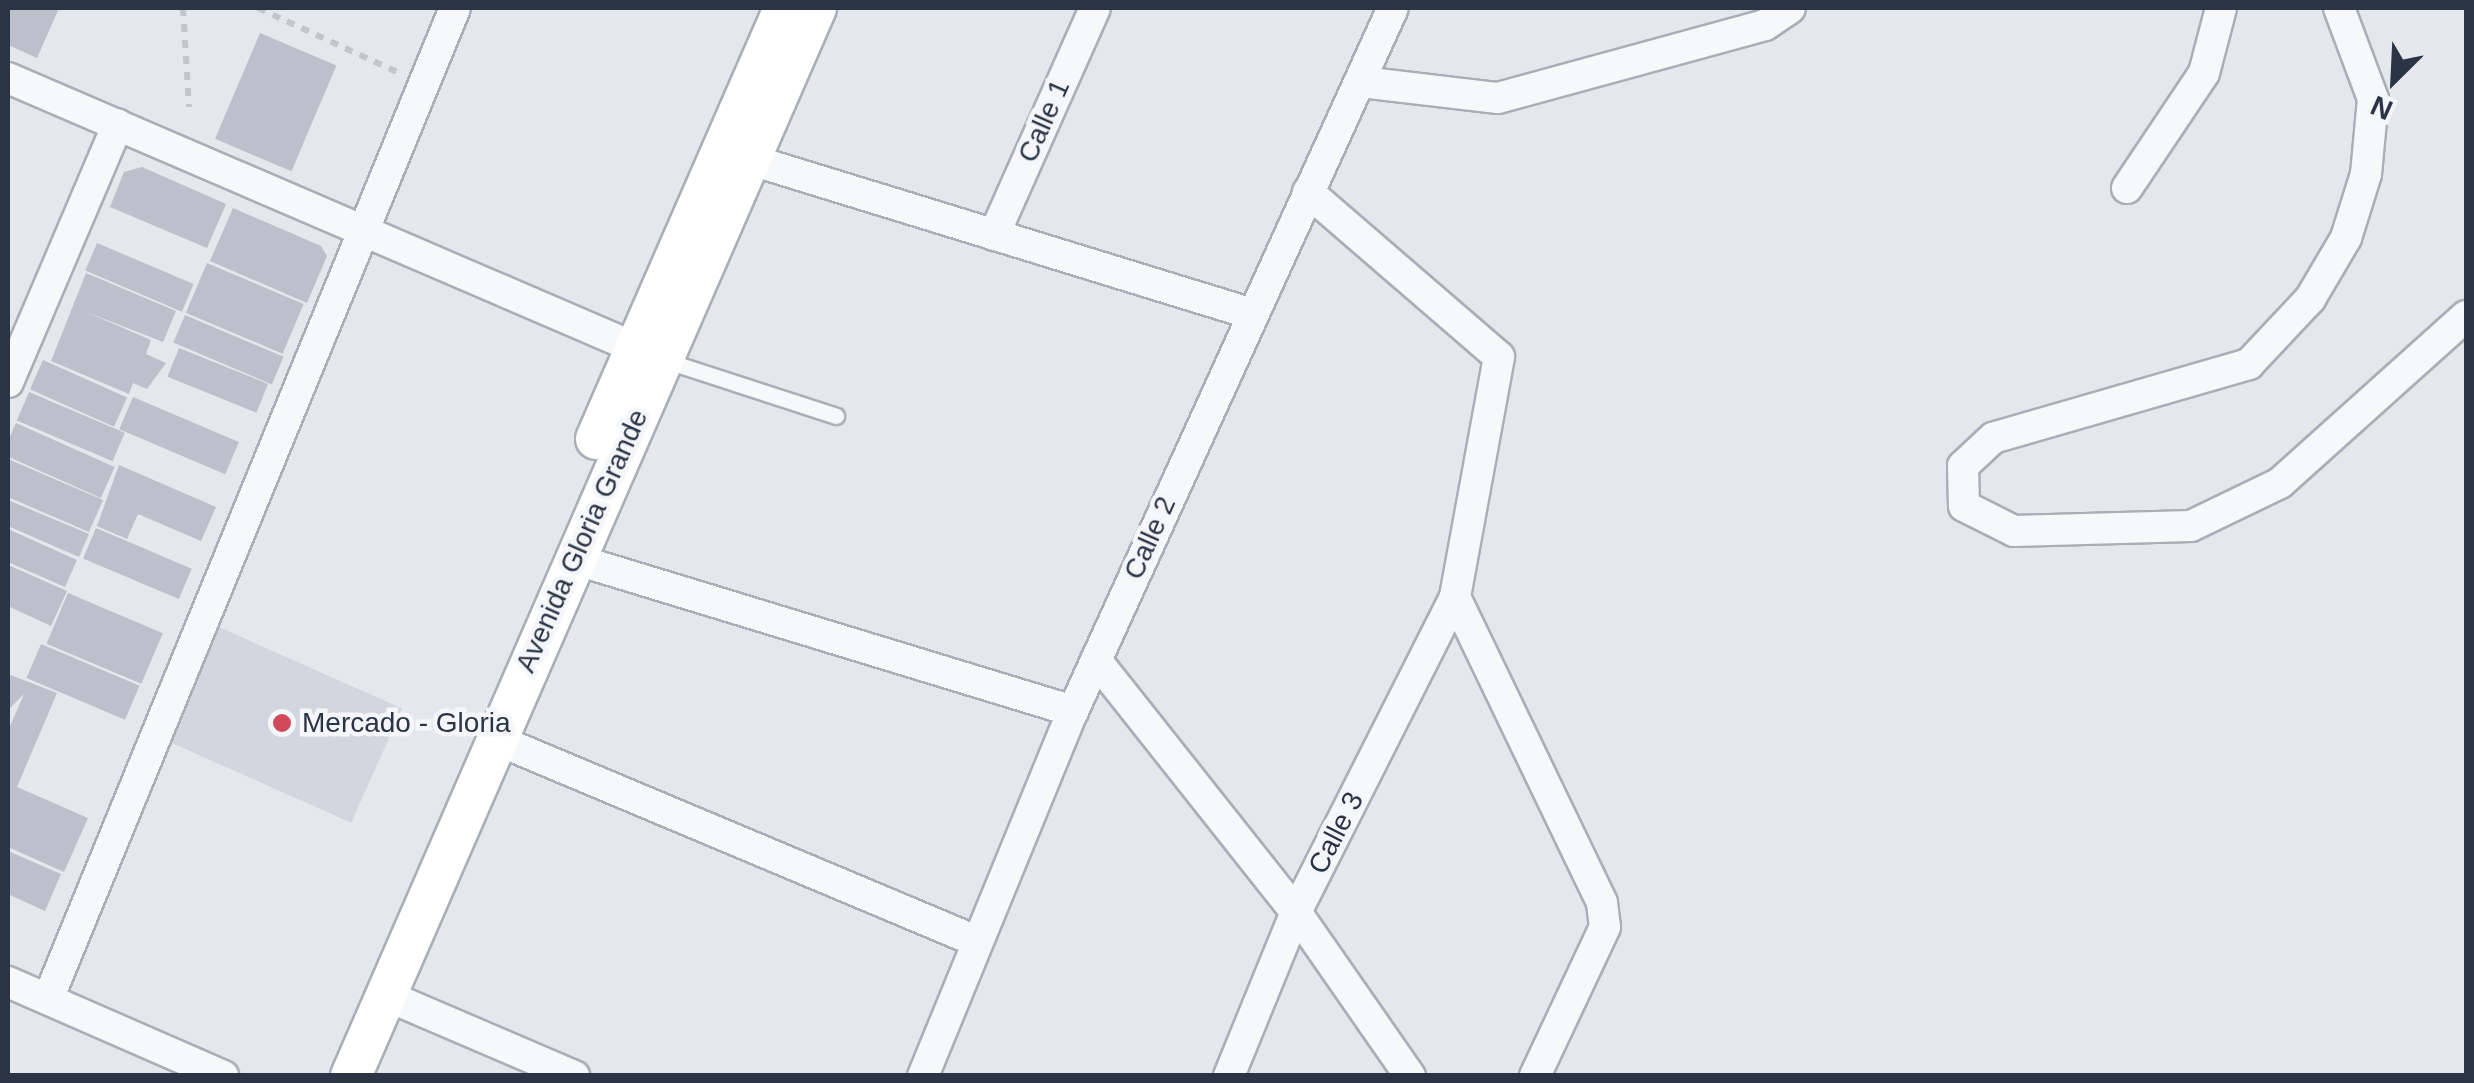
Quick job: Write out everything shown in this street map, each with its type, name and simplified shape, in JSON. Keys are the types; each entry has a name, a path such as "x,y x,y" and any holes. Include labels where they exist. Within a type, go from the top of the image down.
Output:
{"street":[{"path":"48,999 456,8"},
{"name":"Avenida Gloria Grande","path":"735,156 784,8"},
{"name":"Avenida Gloria Grande","path":"323,1076 735,156 816,8"},
{"name":"Calle 1","path":"994,234 1095,8"},
{"name":"Calle 2","path":"923,1076 1073,712 1250,313 1393,8"},
{"path":"1361,82 1498,98 1765,25 1790,8"},
{"path":"2126,188 2204,73 2222,8"},
{"path":"2339,8 2374,99 2346,238 2310,299 2249,364 1994,438 1963,466 1964,506 2014,531 2191,526 2280,484 2466,316"},
{"path":"8,78 364,236 648,353"},
{"path":"8,382 118,124"},
{"path":"735,156 1250,313"},
{"name":"Calle 3","path":"1229,1076 1296,912 1455,596 1498,357 1308,192"},
{"name":"Avenida Gloria Grande","path":"350,1076 574,560 648,353"},
{"path":"574,560 1073,712"},
{"path":"1455,596 1602,903 1605,927 1535,1076"},
{"path":"1096,660 1296,912 1410,1076"},
{"path":"495,739 976,942"},
{"path":"8,982 223,1076"},
{"path":"385,995 574,1076"}],"lane":[{"path":"648,353 836,416"}],"path":[{"path":"183,8 189,107"},
{"path":"258,8 424,84"}],"shaded area":[{"name":"Mercado - Gloria","path":"212,624 402,709 351,823 161,738"}],"building":[{"path":"8,8 59,8 37,58 8,45"},
{"path":"260,33 336,65 291,171 215,139"},
{"path":"142,167 226,204 207,248 110,207 124,172"},
{"path":"233,208 321,246 327,256 307,303 210,261"},
{"path":"97,243 194,284 182,312 85,271"},
{"path":"207,263 304,304 283,354 186,313"},
{"path":"86,273 176,311 163,342 84,311 151,340 146,354 166,363 147,389 133,383 129,394 51,361"},
{"path":"185,315 283,357 272,384 173,343"},
{"path":"179,348 268,384 256,413 167,377"},
{"path":"43,360 127,397 114,427 30,389"},
{"path":"29,392 125,433 113,461 17,421"},
{"path":"133,397 239,442 225,474 119,429"},
{"path":"16,423 115,467 101,498 8,457 8,441"},
{"path":"8,459 103,500 89,532 8,497"},
{"path":"119,465 216,507 201,541 138,514 127,539 97,526"},
{"path":"8,500 89,534 79,557 8,526"},
{"path":"96,528 192,569 179,599 83,558"},
{"path":"8,529 77,560 65,587 8,562"},
{"path":"8,565 67,591 51,626 8,606"},
{"path":"68,593 163,633 141,684 47,644"},
{"path":"41,644 139,686 125,720 27,678"},
{"path":"8,674 57,693 17,787 88,818 64,872 8,847 8,731 24,694 8,710"},
{"path":"8,851 61,874 45,911 8,894"}],"place":[{"name":"Mercado - Gloria","path":"282,723"}]}
